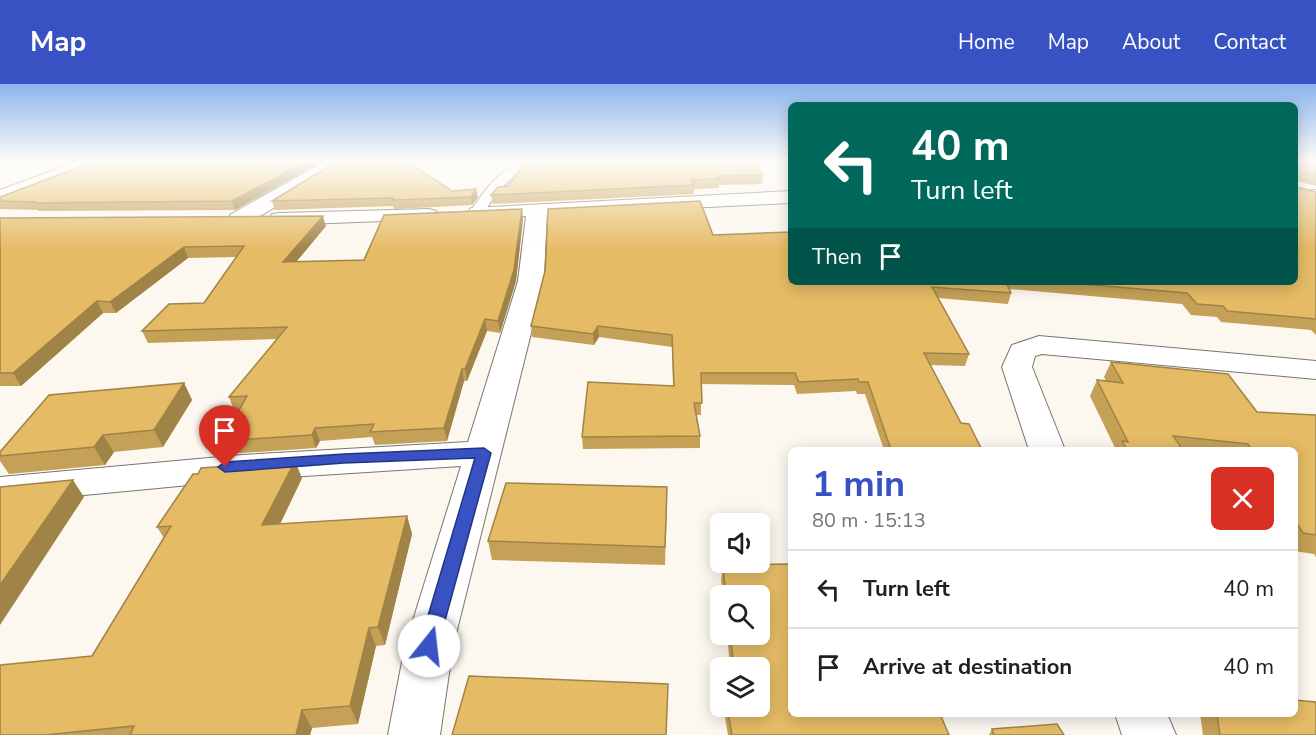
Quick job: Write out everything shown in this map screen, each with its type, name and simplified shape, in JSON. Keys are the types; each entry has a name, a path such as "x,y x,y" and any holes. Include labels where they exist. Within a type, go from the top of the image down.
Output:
{"street":[{"path":"0,197 17,190"},
{"path":"239,219 287,190"},
{"path":"215,219 398,217 788,197"},
{"path":"414,735 429,646 531,281 537,209"},
{"path":"1046,447 1017,367 1022,351 1039,345 1316,370"},
{"path":"0,490 213,468 484,453"},
{"path":"1143,717 1149,735"}],"lane":[{"path":"477,213 491,190"}],"building":[{"path":"17,190 252,190 232,201 34,203 36,202 0,201 0,197"},
{"path":"289,190 475,190 471,197 272,201"},
{"path":"495,190 585,190 491,195"},
{"path":"1298,190 1316,192 1316,319 1227,311 1223,306 1197,304 1187,293 1093,285 1298,285"},
{"path":"700,201 713,235 788,232 788,285 1007,285 1011,293 932,287 969,354 924,353 961,423 969,424 980,447 890,447 868,382 859,382 858,379 799,382 795,373 701,373 702,403 694,403 700,436 582,437 588,382 674,386 672,335 598,326 593,334 531,326 545,271 548,209"},
{"path":"522,209 514,270 498,321 485,319 465,369 462,369 444,428 370,432 374,424 315,428 312,435 221,441 247,396 229,397 287,327 142,331 169,304 204,303 244,246 184,247 110,302 97,301 13,373 0,373 0,218 323,216 283,262 364,260 384,215"},
{"path":"1111,362 1228,374 1257,412 1316,415 1316,535 1303,533 1298,525 1298,447 1250,447 1248,444 1173,436 1181,447 1125,447 1122,441 1128,442 1097,380 1123,383"},
{"path":"184,383 154,430 103,435 94,447 0,456 0,452 49,395"},
{"path":"295,461 262,525 407,516 378,627 369,628 350,706 302,710 296,735 130,735 134,726 45,735 0,735 0,665 92,656 171,526 157,527 193,474 198,474 201,468"},
{"path":"73,480 0,585 0,487"},
{"path":"506,483 667,487 665,547 488,541"},
{"path":"770,564 788,564 788,717 941,717 949,735 732,735 729,717 770,717 770,657 733,657 731,645 770,645 770,585 725,585 724,573 770,573"},
{"path":"469,676 668,684 666,735 452,735"},
{"path":"1298,700 1316,702 1316,735 1220,735 1217,717 1298,717"},
{"path":"1057,724 1064,735 994,735 992,729"}],"route":[{"path":"225,467 484,453 429,646"}]}
